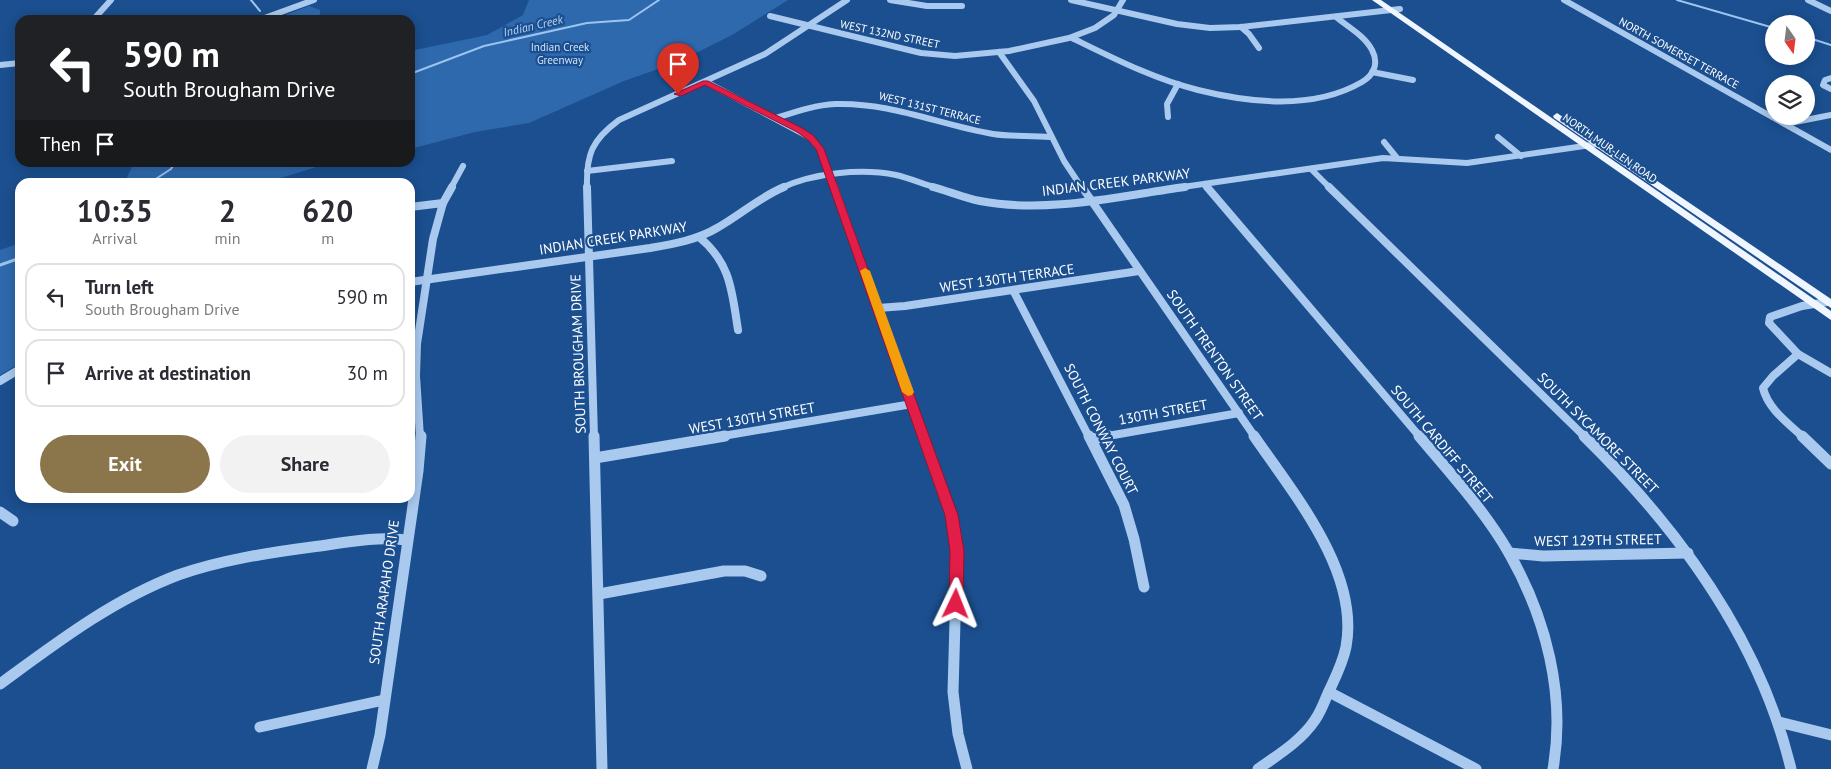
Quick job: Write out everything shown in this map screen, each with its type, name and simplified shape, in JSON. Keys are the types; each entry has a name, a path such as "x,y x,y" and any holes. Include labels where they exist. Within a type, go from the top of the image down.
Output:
{"main road":[{"name":"NORTH MUR-LEN ROAD","path":"1376,0 1395,10 1598,144 1829,303"},
{"name":"NORTH MUR-LEN ROAD","path":"1387,0 1395,10 1585,146 1831,316"}],"street":[{"path":"98,15 111,0"},
{"path":"273,15 314,0"},
{"name":"SOUTH BROUGHAM DRIVE","path":"602,769 588,154 599,136 630,114 706,82 765,54 847,0"},
{"path":"890,0 927,6 962,6"},
{"path":"1071,0 1203,28 1241,27 1395,10"},
{"path":"1118,11 1122,6 1123,0"},
{"name":"NORTH SOMERSET TERRACE","path":"1564,0 1765,113"},
{"path":"1808,0 1831,11"},
{"name":"WEST 132ND STREET","path":"770,16 927,54 957,56 1046,46 1094,30 1118,11"},
{"path":"1072,38 1120,62 1178,84 1229,97 1293,100 1339,92 1363,81 1372,72 1376,62 1370,46 1336,17"},
{"path":"1241,27 1249,34 1259,48"},
{"name":"SOUTH TRENTON STREET","path":"1000,52 1034,101 1050,137 1064,161 1239,412 1324,540 1338,575 1345,603 1347,639 1342,664 1329,692"},
{"path":"0,64 15,63"},
{"path":"1372,72 1413,80"},
{"path":"1831,78 1825,80 1823,84 1831,89"},
{"path":"706,82 811,138 820,149 830,174 952,515 957,551 953,692 958,734 967,769"},
{"path":"1168,117 1167,104 1178,84"},
{"name":"WEST 131ST TERRACE","path":"776,118 817,106 860,103 890,107 995,134 1050,137"},
{"path":"1815,118 1831,115"},
{"name":"NORTH SOMERSET TERRACE","path":"1787,125 1831,150"},
{"path":"1498,137 1521,156"},
{"path":"1384,142 1397,158"},
{"name":"INDIAN CREEK PARKWAY","path":"415,281 674,244 699,237 730,222 781,188 804,178 830,174 867,172 895,175 980,201 998,204 1048,205 1383,158 1467,163 1598,144"},
{"path":"587,171 672,161"},
{"name":"SOUTH ARAPAHO DRIVE","path":"415,488 421,429 416,376 417,344 426,280 443,203 463,166"},
{"name":"SOUTH SYCAMORE STREET","path":"1311,169 1637,489 1688,553 1718,597 1744,645 1779,722 1791,769"},
{"name":"SOUTH CARDIFF STREET","path":"1205,184 1468,494 1509,553 1536,610 1552,669 1556,694 1557,746 1553,769"},
{"path":"415,206 443,203"},
{"path":"699,237 710,244 720,255 725,265 738,330"},
{"name":"WEST 130TH TERRACE","path":"878,308 1139,271"},
{"name":"SOUTH CONWAY COURT","path":"1013,290 1092,439 1131,520 1138,547 1144,587"},
{"path":"1829,303 1814,304 1770,317 1770,323 1798,354 1831,373"},
{"path":"1798,354 1772,376 1763,388 1765,396 1772,407 1831,464"},
{"path":"0,381 15,372"},
{"name":"WEST 130TH STREET","path":"595,458 912,404"},
{"name":"130TH STREET","path":"1092,439 1239,412"},
{"name":"SOUTH ARAPAHO DRIVE","path":"372,769 380,735 412,503"},
{"path":"0,512 13,521"},
{"path":"0,684 67,635 99,615 157,584 179,576 246,557 385,538 406,540"},
{"name":"WEST 129TH STREET","path":"1509,553 1543,556 1688,553"},
{"path":"598,594 724,571 745,571 760,576"},
{"path":"1258,769 1297,740 1308,729 1321,712 1329,692 1476,769"},
{"path":"260,728 384,700"},
{"path":"1779,722 1831,735"}],"green space":[{"name":"Indian Creek Greenway","path":"529,0 788,0 732,35 678,62 624,81 529,123 475,132 415,148 415,50 487,35 523,15"},
{"path":"309,6 320,10 320,15 286,15"},
{"path":"132,167 316,167 281,178 127,178"},
{"path":"15,245 15,366 0,375 0,250"}],"waterway":[{"path":"251,0 260,11"},
{"name":"Indian Creek","path":"415,72 484,46 587,23 629,20 659,0"},
{"path":"1677,0 1765,25"},
{"path":"1815,40 1831,45"},
{"name":"Indian Creek","path":"157,178 172,167"},
{"name":"Indian Creek","path":"0,265 15,260"}],"slow traffic":[{"path":"865,271 908,392"}],"route":[{"path":"678,94 706,82 800,130 811,138 820,149 952,515 957,551 956,604"}]}
